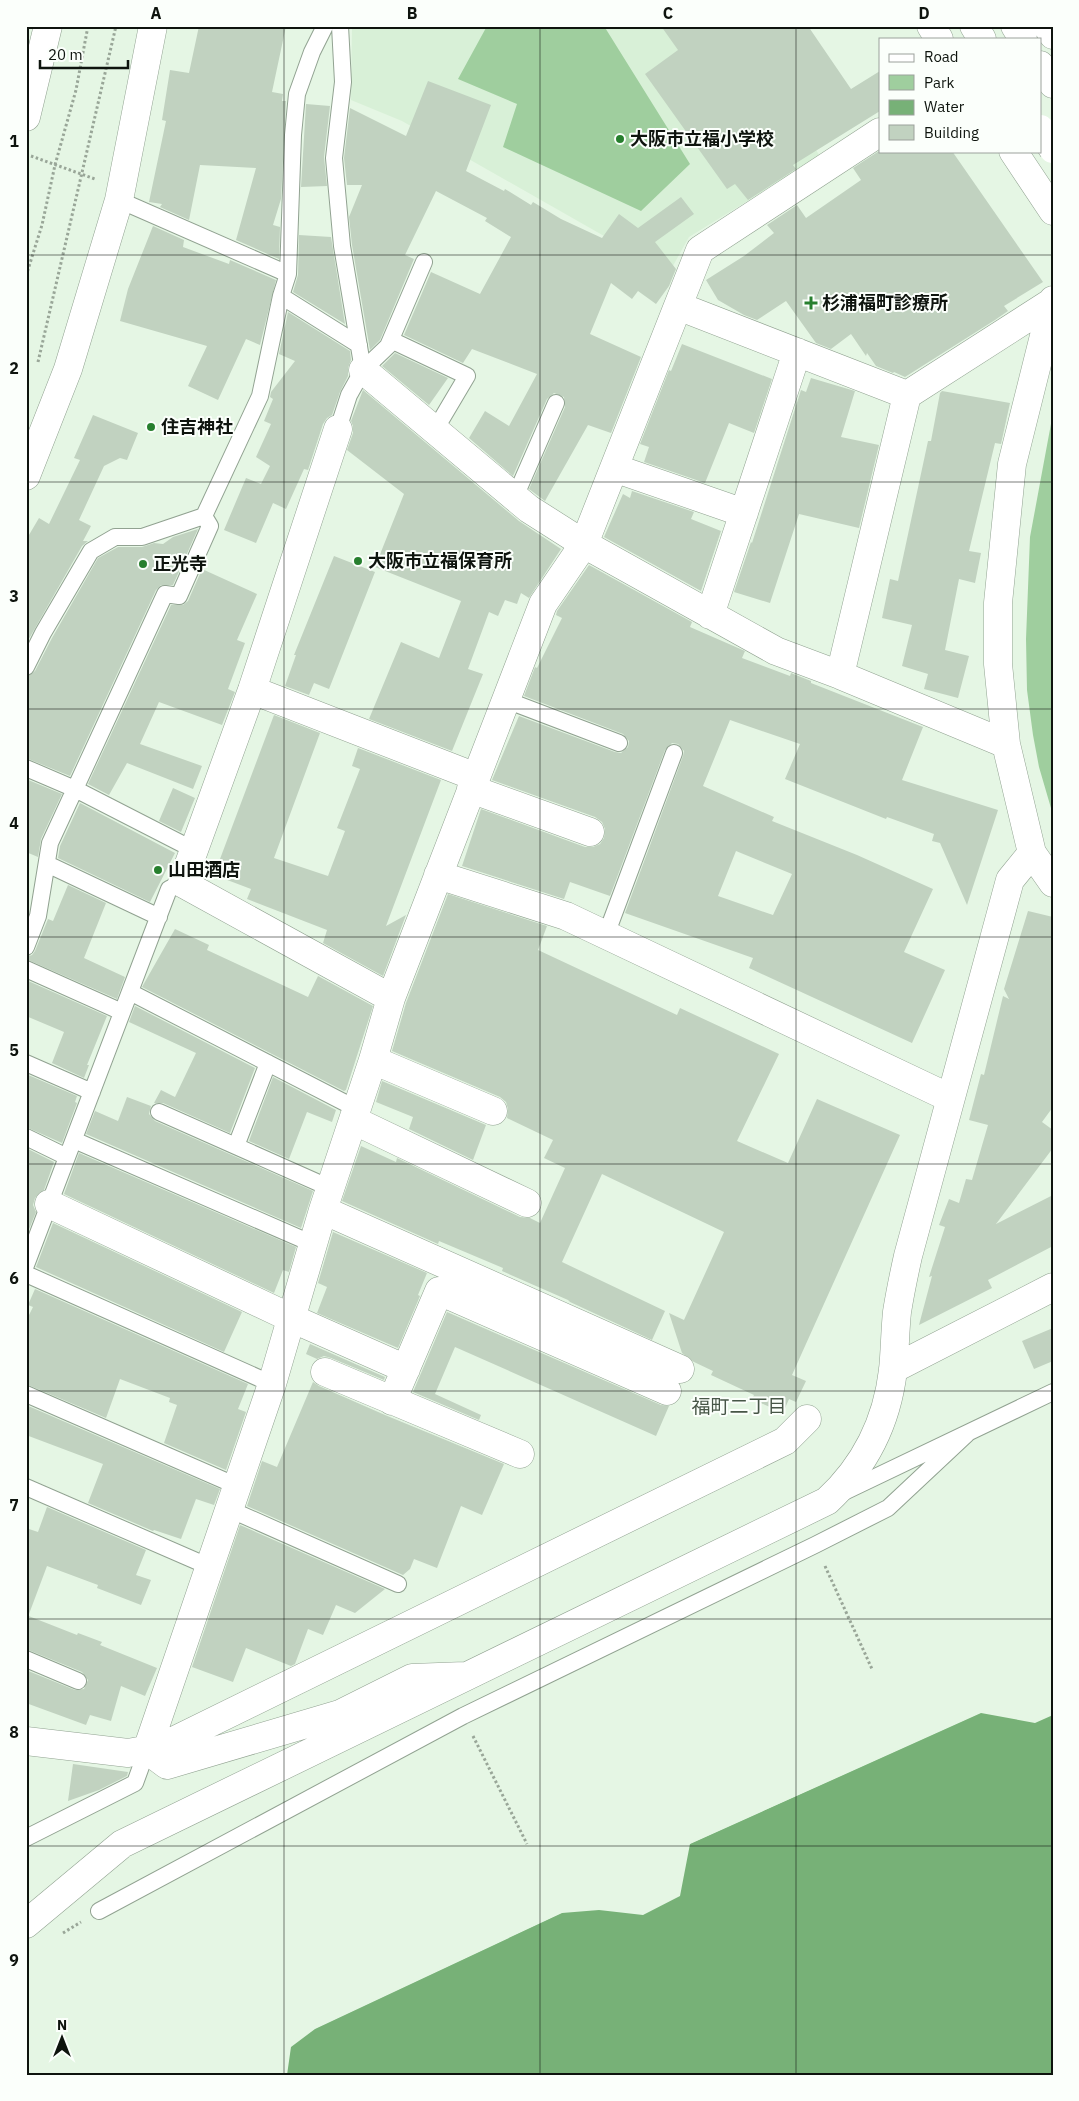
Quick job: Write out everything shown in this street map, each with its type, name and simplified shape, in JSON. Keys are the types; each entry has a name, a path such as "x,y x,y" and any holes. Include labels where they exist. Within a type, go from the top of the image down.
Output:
{"main road":[{"path":"26,117 48,26"},
{"path":"26,476 68,369 110,190 153,26"},
{"path":"931,26 938,38"},
{"path":"974,26 981,38"},
{"path":"1015,26 1022,38"},
{"path":"1047,26 1053,35"},
{"path":"1042,68 1053,84"},
{"path":"1042,132 1053,149"},
{"path":"148,1750 272,1384 326,1199 373,1060 391,998 543,604 584,544 700,250 879,133"},
{"path":"1014,152 1053,211"},
{"path":"840,676 907,395 1052,301"},
{"path":"1052,301 1012,464 998,602 998,664 1006,744 1032,853 1053,883"},
{"path":"678,306 907,395"},
{"path":"710,615 797,352"},
{"path":"361,357 435,430 529,509 584,544 776,651 1006,744"},
{"path":"338,429 252,690 182,883 391,998"},
{"path":"614,468 744,513"},
{"path":"252,690 590,832"},
{"path":"26,1924 122,1844 827,1500 853,1474 874,1442 887,1406 893,1369 897,1312 902,1284 950,1098 1010,880 1032,853"},
{"path":"438,875 566,916 950,1098"},
{"path":"373,1060 493,1111"},
{"path":"354,1115 527,1203"},
{"path":"326,1199 674,1380 439,1291 392,1400"},
{"path":"49,1204 292,1318 406,1369"},
{"path":"893,1369 1053,1287"},
{"path":"325,1372 520,1454"},
{"path":"26,1741 128,1753 161,1747 785,1441 807,1419"},
{"path":"148,1750 167,1765 340,1714 412,1678 465,1676"}],"lane":[{"path":"26,666 42,634 91,551 115,537 142,537 204,516 260,396 281,296 288,274 294,135 298,94 312,52 325,26"},
{"path":"338,429 361,357 342,246 334,158 343,82 340,26"},
{"path":"110,190 288,274"},
{"path":"361,357 388,346 424,262"},
{"path":"281,296 361,357"},
{"path":"391,340 467,376 435,430"},
{"path":"515,497 556,404"},
{"path":"26,946 38,916 50,843 165,594 179,596 210,526 204,516"},
{"path":"506,700 620,743"},
{"path":"606,935 674,753"},
{"path":"26,768 75,788 194,850"},
{"path":"46,864 159,916"},
{"path":"26,1264 31,1240 49,1204 169,890 182,883"},
{"path":"26,969 122,1012"},
{"path":"130,992 268,1063 354,1115"},
{"path":"26,1063 92,1092"},
{"path":"236,1146 268,1063"},
{"path":"159,1112 236,1146 326,1199"},
{"path":"26,1138 67,1157"},
{"path":"74,1140 313,1244"},
{"path":"26,1274 272,1384"},
{"path":"827,1500 1053,1392"},
{"path":"26,1394 233,1498 398,1584"},
{"path":"99,1911 463,1716 815,1546 888,1508 967,1434"},
{"path":"26,1487 210,1567"},
{"path":"26,1659 78,1681"},
{"path":"26,1838 136,1783 148,1750"}],"path":[{"path":"26,276 42,225 55,165 76,90 88,26"},
{"path":"36,368 116,26"},
{"path":"30,156 82,174 110,190"},
{"path":"815,1546 872,1669"},
{"path":"463,1716 527,1844"}],"shaded area":[{"name":"大阪市立福小学校","path":"352,26 731,26 820,156 689,237 669,273 402,121 351,100"}],"green space":[{"path":"487,26 604,26 690,164 641,211 503,147 517,104 458,79"},
{"path":"1053,413 1053,815 1039,767 1033,735 1027,690 1026,639 1030,537"}],"water":[{"path":"981,1713 1035,1723 1053,1715 1053,2075 287,2075 291,2047 315,2029 562,1913 599,1910 643,1915 680,1896 690,1844"}],"pier":[{"path":"980,1711 984,1711 687,1845 689,1842"},
{"path":"567,1910 303,2034 314,2027 560,1911"}],"building":[{"path":"199,26 286,26 272,92 283,94 282,101 286,101 281,199 273,225 280,227 279,259 236,240 256,168 200,165 189,220 160,207 162,204 149,202 166,121 162,120 170,70 189,73"},
{"path":"661,26 808,26 851,89 879,72 879,112 793,165 796,169 748,200 735,184 727,189 645,74 678,50"},
{"path":"428,81 491,105 466,171 504,191 505,189 531,205 533,202 561,219 602,238 619,214 638,228 681,197 694,214 655,242 676,269 669,286 656,304 638,291 632,299 611,283 590,334 641,357 611,433 588,425 545,501 529,489 565,407 564,397 554,393 547,399 513,476 469,438 485,411 509,426 537,374 472,349 463,363 404,335 431,272 480,294 511,237 485,221 487,218 436,191 405,255 414,259 380,340 370,350 349,217 362,185 347,185 344,158 350,108 406,136"},
{"path":"306,104 330,106 324,157 327,186 301,187"},
{"path":"879,151 953,152 1043,282 1004,306 1008,311 995,320 905,377 876,366 867,353 866,356 851,334 831,349 816,343 786,301 757,320 718,300 706,280 744,256 774,233 767,225 797,205 806,218 861,180 853,168"},
{"path":"153,226 184,240 183,247 229,264 230,260 276,280 260,345 246,339 218,400 188,386 207,346 120,321 128,289"},
{"path":"299,235 331,237 345,324 293,292 298,275"},
{"path":"288,312 350,351 351,360 348,376 332,415 323,424 308,470 304,469 286,509 273,503 256,543 224,530 246,478 261,484 270,466 256,457 271,424 264,421 273,399 270,397 271,392 295,361 279,354"},
{"path":"682,344 772,379 754,433 729,423 705,483 644,462 649,447 640,444 669,370 671,371"},
{"path":"395,353 448,378 429,405 382,366"},
{"path":"811,378 855,391 841,437 879,445 859,528 799,514 770,603 734,592 752,543 801,390 806,392"},
{"path":"363,390 519,521 561,549 529,598 521,593 517,604 505,600 498,616 489,612 468,669 483,674 452,751 369,719 401,642 439,658 461,601 375,567 404,494 347,450 353,433 351,421"},
{"path":"942,391 1010,403 1001,444 995,443 969,551 981,553 975,583 959,579 945,650 969,656 958,698 924,689 928,674 902,666 912,625 882,618 890,579 898,581 928,441 931,441 940,393"},
{"path":"93,415 138,433 127,460 120,458 104,466 79,520 91,526 83,541 88,541 82,546 26,644 26,540 39,518 49,524 80,460 74,458"},
{"path":"632,491 694,512 691,519 721,531 701,591 604,537 623,494 630,498"},
{"path":"198,529 173,585 161,585 156,590 70,776 26,758 26,677 35,671 98,558 118,547 142,547 154,543 163,544 173,537"},
{"path":"334,556 375,572 329,689 314,683 309,695 285,686 296,655 294,655"},
{"path":"589,565 692,622 690,627 745,651 742,658 790,676 791,673 811,681 811,683 923,727 902,780 998,810 967,905 940,843 932,841 934,834 887,817 886,819 785,779 800,744 730,720 703,786 774,817 772,821 857,855 933,889 904,952 945,970 912,1043 749,968 753,958 625,913 683,756 684,751 678,744 672,743 665,750 610,896 570,882 564,899 462,866 481,809 585,847 593,847 600,844 604,838 605,829 602,822 595,817 492,780 519,716 615,752 621,753 628,747 629,741 623,734 524,696 535,667 537,668 562,618 556,615","holes":["736,851 792,874 773,915 718,896"]},
{"path":"202,569 257,594 237,640 245,643 228,689 235,692 222,725 159,702 140,744 202,766 193,789 127,763 109,795 88,784 171,605 183,605 188,601"},
{"path":"274,715 320,733 274,858 328,876 345,831 337,828 360,769 352,766 358,748 441,780 386,926 406,915 383,976 323,943 327,930 247,899 251,889 214,875"},
{"path":"26,779 62,794 41,839 38,857 26,852"},
{"path":"173,788 195,798 181,832 159,821"},
{"path":"80,803 175,853 150,902 58,858 60,846"},
{"path":"68,885 106,903 84,958 125,977 117,999 26,959 35,951 48,919 53,921"},
{"path":"448,894 547,926 538,950 677,1015 680,1008 779,1054 737,1141 788,1163 817,1099 900,1135 792,1375 806,1381 796,1402 789,1399 783,1413 752,1399 754,1395 711,1375 713,1371 694,1362 682,1353 669,1313 684,1320 724,1232 602,1174 562,1262 665,1311 652,1340 502,1271 503,1268 439,1241 438,1244 342,1201 361,1146 396,1162 397,1158 520,1217 530,1218 540,1223 565,1168 544,1158 553,1140 507,1118 508,1109 506,1102 500,1097 392,1051 406,1003"},
{"path":"1028,911 1053,917 1053,1107 1042,1122 1053,1130 1053,1148 996,1224 1053,1195 1053,1246 988,1280 992,1288 919,1325 932,1276 929,1277 945,1227 939,1225 949,1199 959,1203 966,1179 972,1180 988,1125 969,1120 981,1074 984,1075 1003,996 1009,999 1004,989"},
{"path":"175,929 209,945 207,950 308,997 318,976 373,1006 346,1090 344,1091 142,987"},
{"path":"26,980 107,1016 87,1065 89,1065 84,1078 52,1063 64,1032 26,1016"},
{"path":"135,1006 255,1068 230,1133 163,1103 154,1103 161,1090 175,1097 196,1053 129,1022"},
{"path":"26,1074 77,1096 75,1102 77,1103 62,1143 26,1127"},
{"path":"273,1077 336,1110 332,1122 307,1112 289,1159 249,1141"},
{"path":"382,1081 486,1125 473,1160 409,1129 413,1117 376,1102"},
{"path":"127,1097 151,1106 149,1114 155,1121 313,1191 301,1228 86,1134 95,1111 118,1121"},
{"path":"26,1148 54,1162 44,1190 35,1198 33,1205 36,1212 28,1232 26,1232"},
{"path":"79,1153 296,1247 289,1272 283,1270 274,1293 64,1194"},
{"path":"53,1223 242,1312 224,1352 36,1267"},
{"path":"333,1232 427,1273 418,1295 420,1296 398,1348 317,1313 327,1287 318,1283"},
{"path":"35,1289 248,1384 238,1409 246,1412 226,1470 164,1443 177,1405 169,1402 170,1398 120,1379 106,1418 26,1384 26,1321 33,1307 28,1305"},
{"path":"447,1312 661,1405 669,1406 656,1436 455,1347 435,1394 481,1415 479,1420 413,1392"},
{"path":"1053,1328 1053,1361 1034,1369 1022,1341"},
{"path":"310,1344 385,1377 384,1380 331,1358 324,1356 317,1359 306,1354"},
{"path":"313,1382 385,1415 504,1464 482,1515 461,1506 437,1568 414,1559 410,1569 403,1575 247,1506 262,1461 277,1467"},
{"path":"26,1405 220,1489 214,1505 196,1499 181,1539 153,1531 88,1503 103,1464 26,1435"},
{"path":"47,1507 146,1550 136,1575 151,1580 141,1605 97,1588 98,1585 47,1566 29,1614 26,1614 26,1528 38,1532"},
{"path":"240,1525 385,1589 355,1613 336,1605 323,1635 308,1629 295,1664 291,1666 246,1648 233,1682 192,1667"},
{"path":"26,1615 77,1635 78,1633 102,1642 100,1645 157,1668 145,1696 121,1686 111,1721 90,1715 86,1725 26,1703 26,1670 75,1690 84,1689 88,1680 82,1672 26,1649"},
{"path":"73,1764 128,1772 127,1776 99,1790 68,1801"}],"place":[{"name":"大阪市立福小学校","path":"620,139"},
{"name":"杉浦福町診療所","path":"811,303"},
{"name":"住吉神社","path":"151,427"},
{"name":"大阪市立福保育所","path":"358,561"},
{"name":"正光寺","path":"143,564"},
{"name":"山田酒店","path":"158,870"}],"district":[{"name":"福町二丁目","path":"739,1406"}]}
